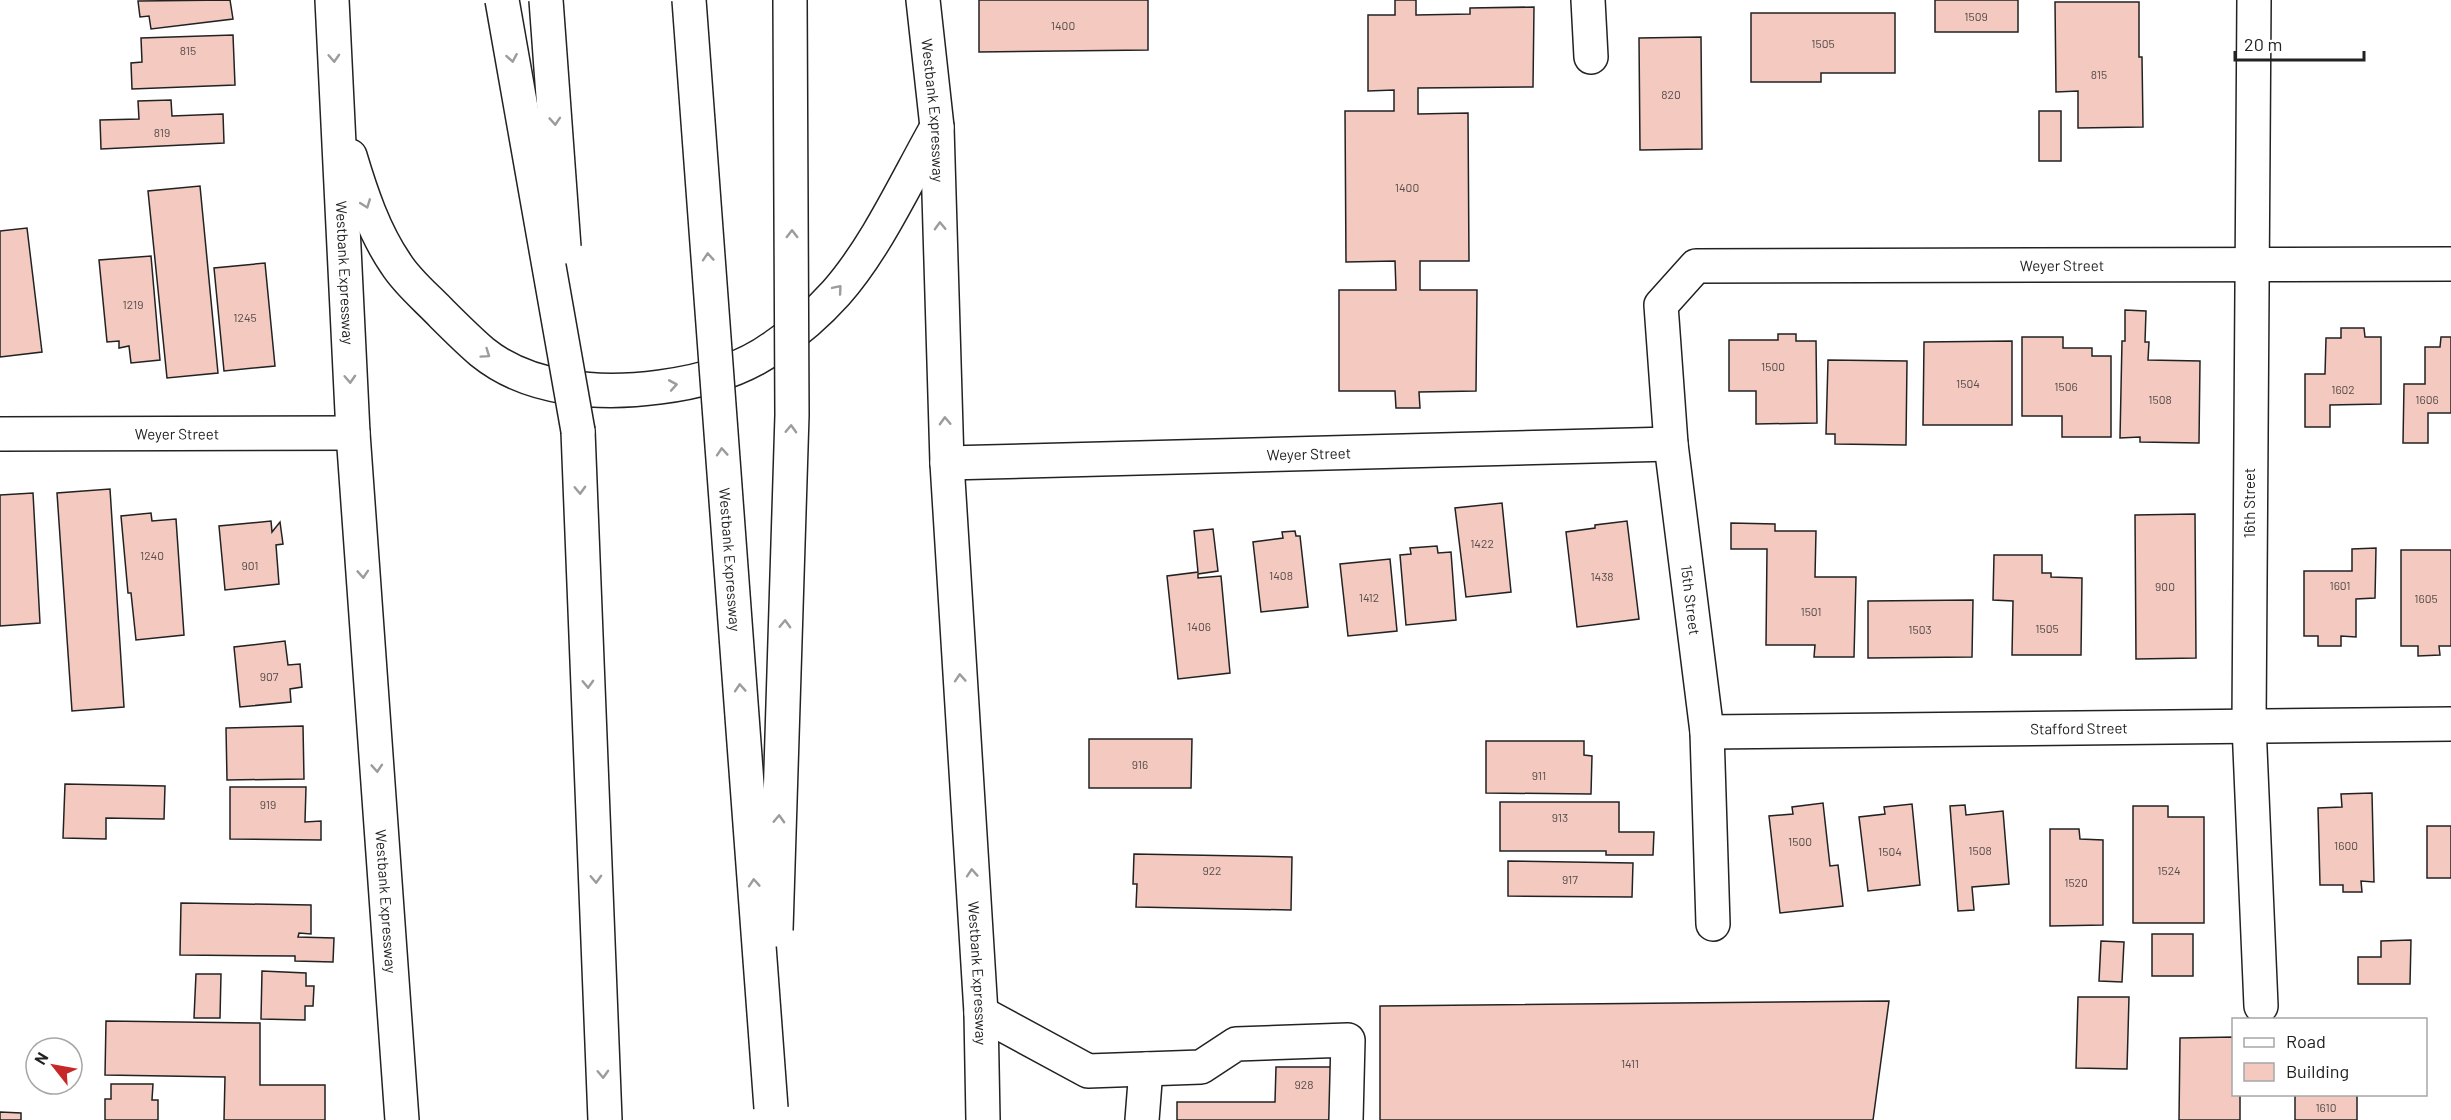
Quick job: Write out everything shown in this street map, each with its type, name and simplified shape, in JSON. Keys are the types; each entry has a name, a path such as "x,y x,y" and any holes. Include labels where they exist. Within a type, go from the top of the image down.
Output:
{"main road":[{"name":"Westbank Expressway","path":"332,0 352,432 402,1120"},
{"path":"502,0 578,431"},
{"path":"546,0 578,431 605,1120"},
{"name":"Westbank Expressway","path":"689,0 771,1114"},
{"path":"771,1114 792,415 790,0"},
{"name":"Westbank Expressway","path":"922,0 937,127 947,463 981,1012 983,1120"},
{"path":"1588,0 1591,57"},
{"name":"16th Street","path":"2253,0 2249,725 2261,1006"},
{"path":"337,108 357,180 374,225 396,265 421,293 483,353 514,371 547,383 591,390 641,390 711,377 739,367 773,348 835,294 862,259 937,127"},
{"name":"Weyer Street","path":"1680,284 1696,266 2451,264"},
{"name":"15th Street","path":"1680,284 1661,305 1671,444 1707,732 1713,924"},
{"name":"Weyer Street","path":"0,434 352,432"},
{"name":"Weyer Street","path":"947,463 1671,444"},
{"name":"Stafford Street","path":"1707,732 2451,724"},
{"path":"981,1012 1088,1071 1202,1067 1236,1044 1348,1040 1346,1120"},
{"path":"1142,1120 1146,1069"}],"building":[{"path":"230,0 233,19 151,29 149,16 140,17 138,1"},
{"path":"979,0 1148,0 1148,50 979,52"},
{"path":"1395,0 1416,0 1416,15 1470,14 1470,8 1534,7 1533,87 1418,88 1418,114 1468,113 1469,261 1420,261 1420,290 1477,290 1476,391 1419,392 1420,408 1396,408 1395,391 1339,391 1339,290 1396,290 1395,261 1346,262 1345,111 1394,111 1394,90 1368,91 1368,15 1395,15"},
{"path":"1935,0 2018,0 2018,32 1935,32"},
{"path":"2055,2 2139,2 2143,127 2078,128 2078,91 2056,92"},
{"path":"1751,13 1895,13 1895,73 1821,73 1821,82 1751,82"},
{"path":"233,35 235,85 132,89 131,63 142,62 141,38"},
{"path":"1701,37 1702,149 1640,150 1639,38"},
{"path":"171,100 172,116 223,114 224,143 101,149 100,120 139,119 138,101"},
{"path":"2039,111 2061,111 2061,161 2039,161"},
{"path":"200,186 218,373 167,378 148,191"},
{"path":"27,228 42,352 0,357 0,231"},
{"path":"151,256 160,360 131,363 129,346 119,348 119,341 107,342 99,260"},
{"path":"265,263 275,366 224,371 214,268"},
{"path":"2125,310 2146,311 2145,342 2149,342 2148,360 2200,361 2199,443 2140,442 2140,437 2120,438"},
{"path":"2341,328 2364,328 2365,337 2381,337 2381,404 2330,405 2330,427 2305,427 2305,374 2325,374 2326,338 2341,338"},
{"path":"1778,334 1796,334 1796,341 1816,341 1817,423 1756,424 1756,391 1729,391 1729,340 1778,340"},
{"path":"2022,337 2063,337 2063,348 2092,348 2092,356 2111,356 2111,437 2062,437 2062,416 2022,416"},
{"path":"2441,337 2451,337 2451,413 2428,413 2428,443 2403,443 2404,384 2425,384 2425,347 2440,347"},
{"path":"2012,341 2012,425 1923,425 1924,342"},
{"path":"1828,360 1907,361 1906,445 1835,444 1835,434 1826,434"},
{"path":"110,489 124,707 72,711 57,493"},
{"path":"33,493 40,623 0,626 0,495"},
{"path":"1502,503 1511,592 1466,597 1455,508"},
{"path":"151,513 152,521 176,519 184,635 136,640 131,593 128,593 121,516"},
{"path":"2195,514 2196,658 2136,659 2135,515"},
{"path":"271,521 272,532 280,522 283,544 276,545 279,584 225,590 219,526"},
{"path":"1627,521 1639,619 1577,627 1566,532"},
{"path":"1731,523 1775,524 1775,531 1816,531 1815,577 1856,577 1854,657 1814,657 1815,645 1766,645 1767,549 1731,549"},
{"path":"1213,529 1218,571 1198,574 1198,578 1221,576 1230,673 1178,679 1167,576 1198,572 1194,531"},
{"path":"1295,531 1296,536 1300,536 1308,607 1261,612 1253,542 1283,538 1282,532"},
{"path":"1437,546 1438,553 1451,552 1456,620 1406,625 1400,555 1411,554 1410,548"},
{"path":"2376,548 2375,598 2356,599 2356,637 2341,636 2341,646 2318,646 2318,636 2304,636 2304,571 2352,571 2352,549"},
{"path":"2401,550 2451,550 2451,646 2439,646 2440,655 2418,656 2418,646 2401,646"},
{"path":"1994,555 2042,555 2042,573 2051,573 2051,577 2082,578 2081,655 2012,655 2013,601 1993,600"},
{"path":"1390,559 1397,631 1348,636 1340,564"},
{"path":"1973,600 1972,657 1868,658 1868,601"},
{"path":"285,641 288,665 300,664 302,687 290,689 291,702 240,707 234,647"},
{"path":"303,726 304,779 227,780 226,728"},
{"path":"1089,739 1192,739 1191,788 1089,788"},
{"path":"1486,741 1584,741 1584,755 1592,756 1591,794 1486,793"},
{"path":"65,784 165,786 164,819 106,818 106,839 63,838"},
{"path":"230,787 306,787 305,822 321,821 321,840 230,839"},
{"path":"2372,793 2374,882 2361,881 2362,892 2343,892 2343,885 2320,885 2318,808 2342,807 2341,794"},
{"path":"1500,802 1619,802 1619,832 1654,832 1653,855 1606,855 1606,851 1500,851"},
{"path":"1823,803 1830,866 1838,865 1843,906 1780,913 1769,816 1793,814 1792,807"},
{"path":"1912,804 1920,885 1868,891 1859,817 1885,814 1884,807"},
{"path":"1965,805 1966,815 2003,811 2009,884 1972,887 1974,910 1958,911 1950,806"},
{"path":"2133,806 2168,806 2168,817 2204,817 2204,923 2133,923"},
{"path":"2427,826 2451,826 2451,878 2427,878"},
{"path":"2050,829 2079,829 2080,839 2103,840 2103,925 2050,926"},
{"path":"1134,854 1292,857 1291,910 1136,907 1137,884 1133,884"},
{"path":"1508,861 1633,863 1632,897 1508,896"},
{"path":"181,903 311,905 311,934 299,933 298,937 334,938 333,962 295,961 295,956 180,955"},
{"path":"2152,934 2193,934 2193,976 2152,976"},
{"path":"2411,940 2410,984 2358,984 2358,957 2381,957 2381,941"},
{"path":"2101,941 2124,942 2122,982 2099,981"},
{"path":"262,971 306,973 306,986 314,986 313,1006 305,1006 305,1020 261,1019"},
{"path":"196,974 221,974 220,1018 194,1018"},
{"path":"2078,997 2129,997 2127,1069 2076,1068"},
{"path":"1889,1001 1873,1120 1380,1120 1380,1006"},
{"path":"106,1021 260,1023 260,1085 325,1085 325,1120 224,1120 225,1077 105,1075"},
{"path":"2232,1037 2232,1096 2240,1096 2240,1120 2179,1120 2180,1038"},
{"path":"1276,1067 1333,1067 1333,1120 1177,1120 1177,1102 1275,1102"},
{"path":"111,1084 153,1084 152,1100 158,1100 158,1120 105,1120 105,1099 111,1099"},
{"path":"2295,1096 2357,1096 2357,1120 2295,1120"},
{"path":"0,1112 21,1113 21,1120 0,1120"}]}
